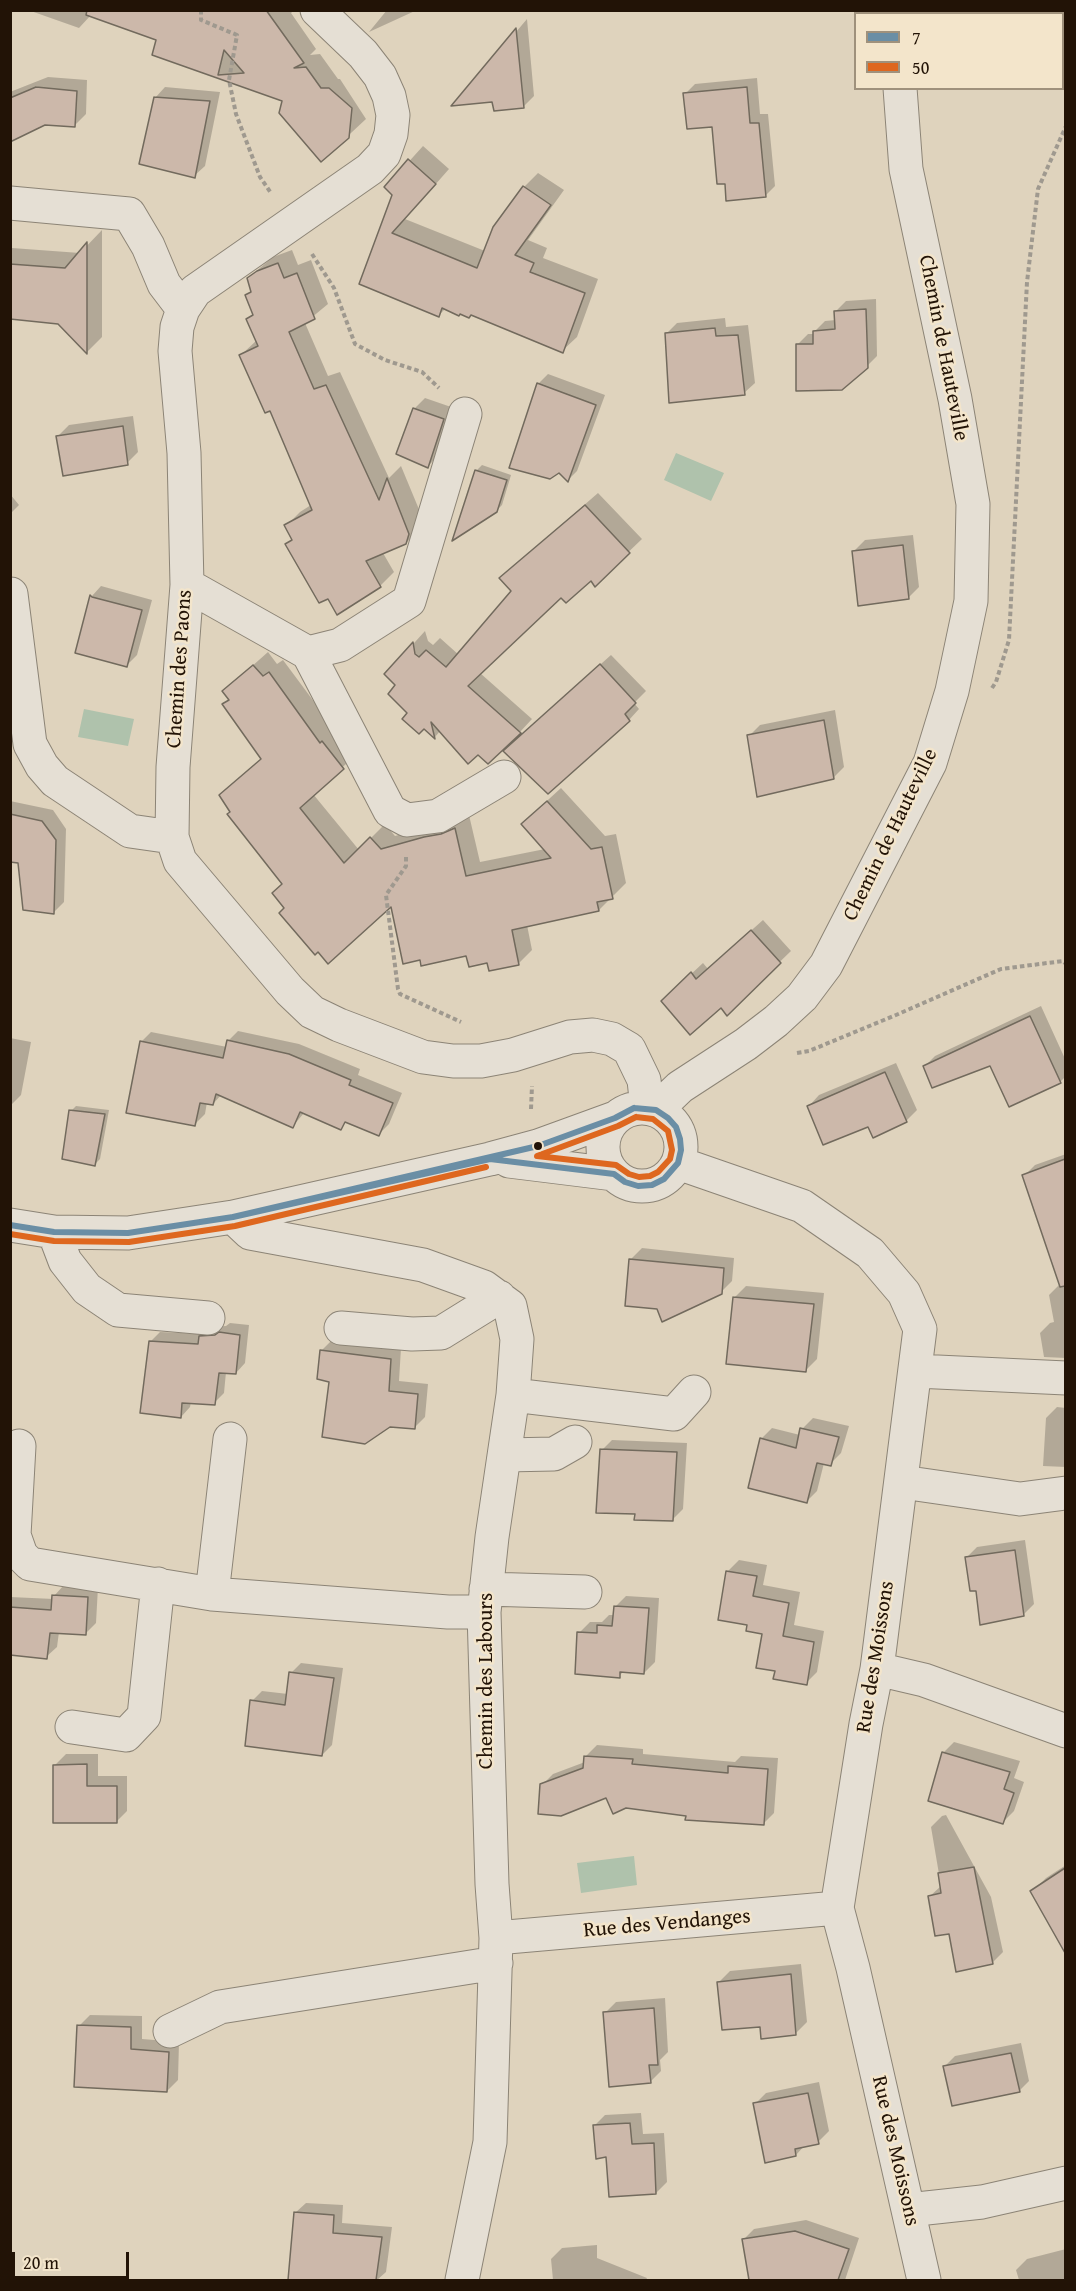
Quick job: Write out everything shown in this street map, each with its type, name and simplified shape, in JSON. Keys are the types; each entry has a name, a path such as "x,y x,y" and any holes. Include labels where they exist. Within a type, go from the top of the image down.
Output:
{"street":[{"name":"Chemin des Paons","path":"317,10 363,54 380,76 389,96 393,115 392,134 384,154 369,169 195,291 183,309 177,327 175,351 184,453 187,585 173,767 172,837 180,861 290,991 312,1012 339,1025 423,1057 453,1061 481,1061 513,1055 570,1037 593,1035 612,1039 629,1049 644,1080 652,1109"},
{"name":"Chemin de Hauteville","path":"652,1109 680,1087 776,1022 802,997 826,965 930,763 952,691 971,601 973,504 955,399 906,168 900,90"},
{"path":"10,203 129,214 148,246 164,284 183,309"},
{"path":"308,653 340,645 409,601 465,414"},
{"path":"187,585 308,653 390,811 407,820 438,816 504,777"},
{"path":"11,594 30,744 42,766 55,781 130,831 172,837"},
{"path":"10,1225 54,1232 128,1233 233,1217 538,1146 615,1118 634,1108 652,1109 668,1118 675,1127 681,1150 678,1163 664,1179 652,1185 638,1186 625,1182 614,1174 606,1163 603,1140 608,1127 615,1118"},
{"path":"490,1159 614,1174"},
{"name":"Rue des Moissons","path":"678,1163 802,1206 870,1253 904,1293 920,1329 877,1669 837,1908 856,1979 924,2280"},
{"path":"233,1217 250,1233 423,1265 484,1287 499,1297 441,1333 412,1334 340,1328"},
{"path":"54,1232 65,1261 87,1289 118,1310 208,1318"},
{"name":"Chemin des Labours","path":"462,2280 490,2142 496,1950 492,1884 485,1601 513,1395 517,1338 510,1306 499,1297"},
{"path":"916,1371 1065,1378"},
{"path":"513,1395 674,1414 694,1392"},
{"path":"212,1594 230,1439"},
{"path":"504,1455 554,1454 575,1442"},
{"path":"19,1446 14,1535 21,1555 30,1564 212,1594 448,1612 485,1601 585,1592"},
{"path":"902,1482 1020,1499 1065,1493"},
{"path":"72,1727 126,1735 144,1716 158,1584"},
{"path":"877,1669 924,1680 1065,1731"},
{"name":"Rue des Vendanges","path":"171,2031 220,2007 496,1950 837,1908"},
{"path":"908,2210 982,2202 1065,2183"}],"path":[{"path":"201,10 201,20 237,35 229,80 236,114 260,177 334,288 355,344 385,360 422,372 465,414"},
{"path":"989,692 996,682 1009,640 1027,282 1038,189 1065,126"},
{"path":"407,820 406,866 386,895 398,989 400,994 462,1022"},
{"path":"746,1044 771,1057 809,1051 1001,969 1063,961 1065,964"},
{"path":"530,1117 532,1077"}],"shaded area":[{"path":"676,453 724,473 711,501 664,480"},
{"path":"84,709 134,719 128,746 78,737"},
{"path":"634,1856 637,1885 581,1893 577,1863"}],"building":[{"path":"87,10 266,10 304,63 294,68 306,67 321,88 329,88 352,108 349,138 321,162 279,113 282,101 152,55 156,40 86,15","holes":["224,50 244,73 218,75"]},
{"path":"516,28 524,108 494,111 492,102 451,106"},
{"path":"36,87 77,91 75,127 45,125 10,142 10,98"},
{"path":"747,87 750,123 759,123 766,197 726,201 725,184 717,184 712,127 687,129 683,93"},
{"path":"154,97 210,101 195,178 139,164"},
{"path":"408,159 436,184 392,233 477,268 493,227 523,186 551,205 515,255 534,263 530,272 585,293 563,353 471,315 469,318 460,314 459,316 442,308 439,317 359,284 392,195 384,187"},
{"path":"87,242 87,354 58,324 10,319 10,264 65,268"},
{"path":"278,263 284,278 297,273 315,319 289,332 314,389 326,385 379,500 387,478 409,534 406,544 366,561 381,587 337,615 328,599 319,603 285,544 292,540 284,525 312,510 270,411 265,413 239,355 258,346 246,319 253,315 245,295 251,292 247,278 257,271"},
{"path":"866,309 868,368 842,390 796,391 796,344 813,344 813,331 835,329 834,311"},
{"path":"715,328 716,336 738,335 745,395 669,403 665,333"},
{"path":"537,383 596,405 568,482 559,473 550,479 509,468"},
{"path":"413,408 444,419 428,468 396,454"},
{"path":"123,426 128,465 63,476 56,436"},
{"path":"475,470 507,480 497,512 452,541"},
{"path":"585,505 630,553 595,587 591,581 566,603 561,598 468,686 521,733 488,764 478,755 468,764 431,722 435,739 424,729 419,734 402,719 407,713 388,694 395,685 384,674 413,642 415,654 419,657 426,650 446,667 511,591 499,578"},
{"path":"903,545 909,599 858,606 852,551"},
{"path":"90,595 142,610 127,667 75,653"},
{"path":"600,664 636,703 625,714 630,721 548,794 503,751"},
{"path":"253,665 263,676 269,672 320,743 322,741 344,769 300,808 344,863 370,837 381,849 441,834 455,828 466,876 551,858 521,824 547,801 591,849 602,847 613,899 597,902 599,911 512,930 519,965 489,971 487,963 469,967 466,956 421,966 420,960 403,964 391,907 328,964 318,952 315,955 279,913 284,908 272,893 282,884 227,814 230,812 219,795 261,759 222,704 229,700 222,691"},
{"path":"824,720 834,779 757,797 747,735"},
{"path":"10,814 42,821 56,840 54,914 23,910 18,863 10,862"},
{"path":"751,930 781,963 727,1016 721,1008 690,1035 661,1001 691,972 696,979"},
{"path":"1030,1016 1061,1083 1009,1107 990,1066 932,1088 923,1066"},
{"path":"227,1040 289,1054 351,1080 349,1085 393,1103 379,1136 345,1122 341,1130 300,1112 293,1128 216,1094 213,1105 200,1103 195,1126 126,1113 140,1041 223,1058"},
{"path":"885,1072 907,1122 873,1138 868,1127 823,1145 807,1106"},
{"path":"69,1110 105,1114 95,1166 62,1159"},
{"path":"1065,1159 1065,1286 1060,1287 1022,1175"},
{"path":"629,1259 724,1268 722,1294 662,1322 657,1309 625,1306"},
{"path":"733,1297 814,1304 806,1372 726,1364"},
{"path":"219,1332 240,1335 236,1374 219,1373 215,1405 182,1403 181,1418 140,1413 149,1341 198,1344 199,1336 215,1335"},
{"path":"320,1350 391,1359 389,1391 418,1394 415,1429 390,1427 365,1444 322,1437 329,1382 317,1379"},
{"path":"800,1428 839,1437 831,1466 817,1463 807,1503 748,1488 760,1438 796,1448"},
{"path":"600,1449 677,1452 673,1521 634,1520 635,1514 596,1513"},
{"path":"1015,1550 1024,1616 980,1625 976,1591 970,1591 965,1557"},
{"path":"726,1571 757,1576 753,1596 789,1603 783,1636 814,1642 807,1685 773,1679 775,1671 756,1668 762,1634 746,1631 747,1625 718,1620"},
{"path":"52,1595 88,1597 86,1635 50,1633 47,1659 10,1655 10,1607 51,1610"},
{"path":"614,1606 649,1608 644,1674 620,1672 620,1678 575,1674 577,1632 597,1633 597,1625 612,1626"},
{"path":"289,1672 334,1678 322,1756 245,1746 250,1700 285,1705"},
{"path":"942,1752 1010,1772 1004,1789 1014,1793 1003,1824 928,1801"},
{"path":"584,1756 633,1759 632,1764 728,1773 728,1766 768,1769 764,1825 685,1820 686,1816 626,1808 613,1814 606,1798 561,1816 538,1814 540,1784 583,1768"},
{"path":"87,1764 87,1786 117,1786 117,1823 53,1823 53,1765"},
{"path":"974,1867 993,1964 956,1972 949,1934 935,1936 928,1896 941,1893 938,1873"},
{"path":"1065,1868 1065,1953 1030,1891"},
{"path":"791,1974 796,2035 761,2039 760,2027 722,2030 717,1982"},
{"path":"654,2008 658,2065 649,2065 651,2083 609,2087 603,2012"},
{"path":"77,2025 131,2027 131,2049 169,2052 167,2092 74,2087"},
{"path":"1011,2053 1020,2092 952,2106 943,2066"},
{"path":"808,2093 819,2144 795,2149 796,2156 765,2163 753,2103"},
{"path":"630,2123 632,2144 654,2143 656,2194 609,2197 606,2157 596,2159 593,2125"},
{"path":"294,2212 334,2215 333,2233 382,2237 376,2280 288,2280"},
{"path":"795,2231 849,2249 838,2280 749,2280 742,2239"}],"transit line":[{"name":"7","path":"634,1108 656,1110 668,1118 676,1127 680,1139 681,1150 678,1163 664,1179 652,1185 638,1186 625,1182 614,1174 490,1159 233,1217 538,1146 615,1118 634,1108"},
{"name":"50","path":"636,1117 653,1119 668,1131 672,1150 670,1159 658,1172 650,1176 639,1177 629,1174 616,1165 537,1156 636,1117"},
{"name":"50","path":"10,1234 54,1241 129,1242 235,1226 486,1167"},
{"name":"7","path":"10,1225 54,1232 128,1233 233,1217"}]}
